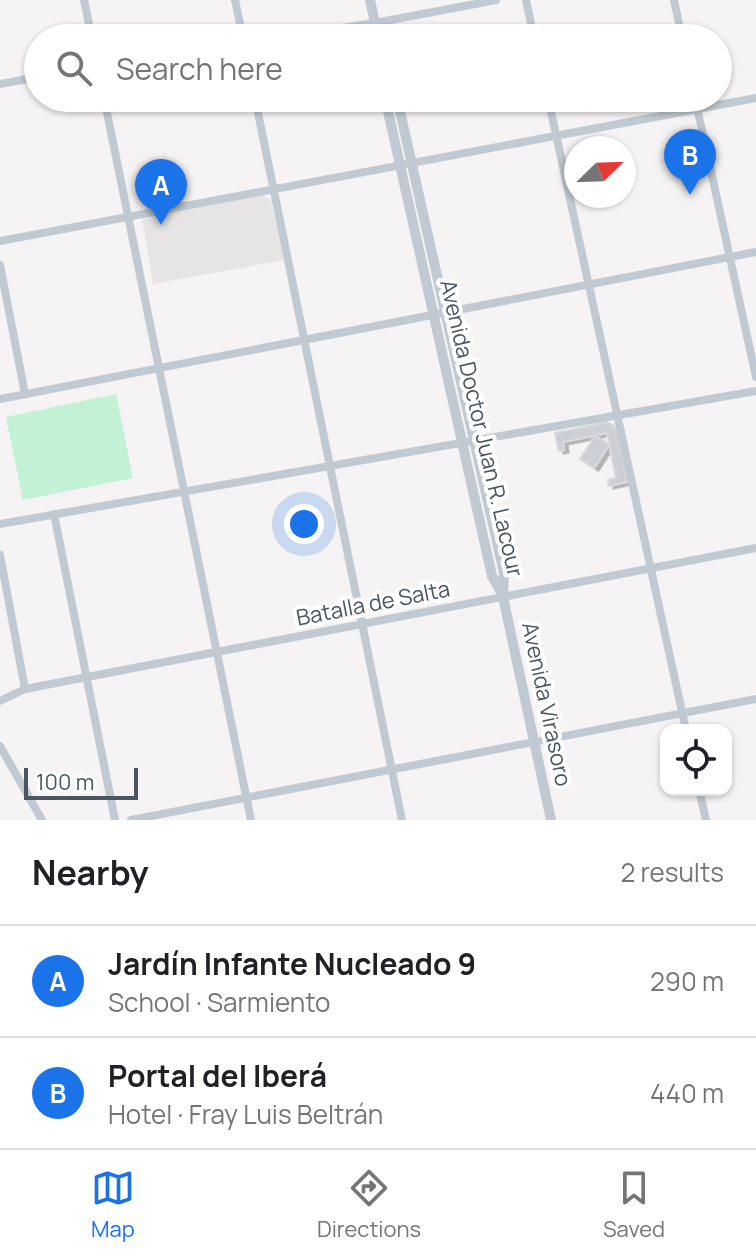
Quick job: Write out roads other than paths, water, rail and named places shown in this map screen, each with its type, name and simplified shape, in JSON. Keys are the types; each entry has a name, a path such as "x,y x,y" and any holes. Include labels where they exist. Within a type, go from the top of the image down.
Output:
{"street":[{"path":"84,0 89,24"},
{"path":"235,0 240,24"},
{"path":"370,0 375,23"},
{"path":"368,24 496,0"},
{"path":"526,0 531,24"},
{"path":"674,0 679,24"},
{"path":"0,84 24,80"},
{"path":"732,103 756,98"},
{"path":"107,112 251,820"},
{"path":"258,112 402,820"},
{"name":"Avenida Doctor Juan R. Lacour","path":"388,112 434,315 469,441"},
{"name":"Avenida Doctor Juan R. Lacour","path":"400,112 447,312 492,576 503,597"},
{"path":"551,112 685,724"},
{"path":"0,241 682,112"},
{"path":"699,112 756,377"},
{"path":"0,399 756,252"},
{"path":"0,265 25,394"},
{"path":"0,524 756,391"},
{"path":"54,514 115,820"},
{"name":"Batalla de Salta","path":"0,701 25,689 756,548"},
{"path":"0,555 25,689"},
{"name":"Avenida Virasoro","path":"503,597 551,820"},
{"path":"131,820 756,699"},
{"path":"0,746 42,820"},
{"path":"700,796 706,820"}],"place":[{"name":"Portal del Iberá","path":"690,195"},
{"name":"Jardín Infante Nucleado 9","path":"161,225"}]}
